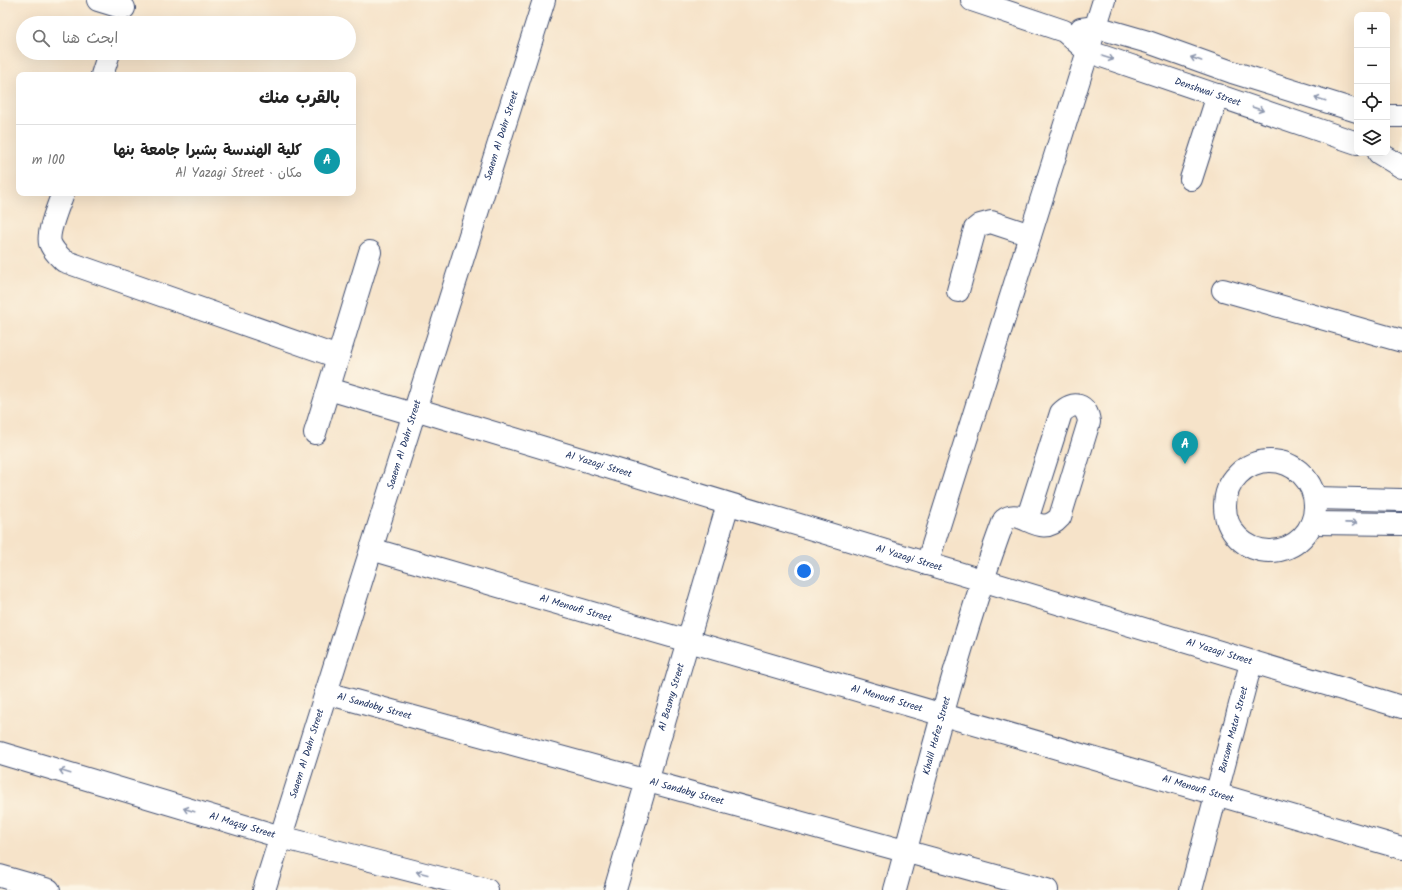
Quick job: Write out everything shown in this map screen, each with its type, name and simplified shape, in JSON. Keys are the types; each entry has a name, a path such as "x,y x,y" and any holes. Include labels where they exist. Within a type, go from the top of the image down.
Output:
{"street":[{"path":"98,0 123,10"},
{"name":"Saaem Al Dahr Street","path":"264,890 544,0"},
{"name":"Denshwai Street","path":"972,0 1064,31 1087,51 1354,142"},
{"path":"927,564 1104,0"},
{"name":"Denshwai Street","path":"1064,31 1096,27 1148,42 1232,72 1354,110"},
{"path":"103,72 107,60"},
{"path":"1190,179 1218,95"},
{"path":"1390,116 1402,116"},
{"path":"1384,156 1402,167"},
{"path":"62,196 51,229 50,241 54,252 64,261 338,357"},
{"path":"958,291 975,229 980,225 990,222 1030,235"},
{"path":"315,433 370,252"},
{"path":"1223,290 1402,341"},
{"name":"Al Yazagi Street","path":"329,388 728,504 982,582 1402,707"},
{"path":"1075,405 1083,407 1088,414 1089,422 1060,517 1048,526 1041,526 1027,520 1061,413 1066,407 1075,405"},
{"path":"1268,461 1281,462 1293,467 1303,475 1311,485 1315,498 1315,510 1312,523 1306,534 1296,543 1285,549 1272,551 1259,550 1247,545 1237,537 1228,520 1225,502 1228,489 1235,478 1244,469 1255,463 1268,461"},
{"path":"1315,498 1402,500"},
{"name":"Al Basmy Street","path":"615,890 728,504"},
{"name":"Khalil Hafez Street","path":"895,890 942,714 982,582 1004,520 1009,516 1016,516 1027,520"},
{"path":"1312,523 1402,524"},
{"name":"Al Menoufi Street","path":"371,549 1402,848"},
{"name":"Barsom Matar Street","path":"1191,890 1252,663"},
{"name":"Al Sandoby Street","path":"326,693 1047,890"},
{"name":"Al Maqsy Street","path":"0,753 281,837 487,890"},
{"path":"0,876 49,890"}],"place":[{"name":"كلية الهندسة بشبرا جامعة بنها","path":"1185,464"}]}
